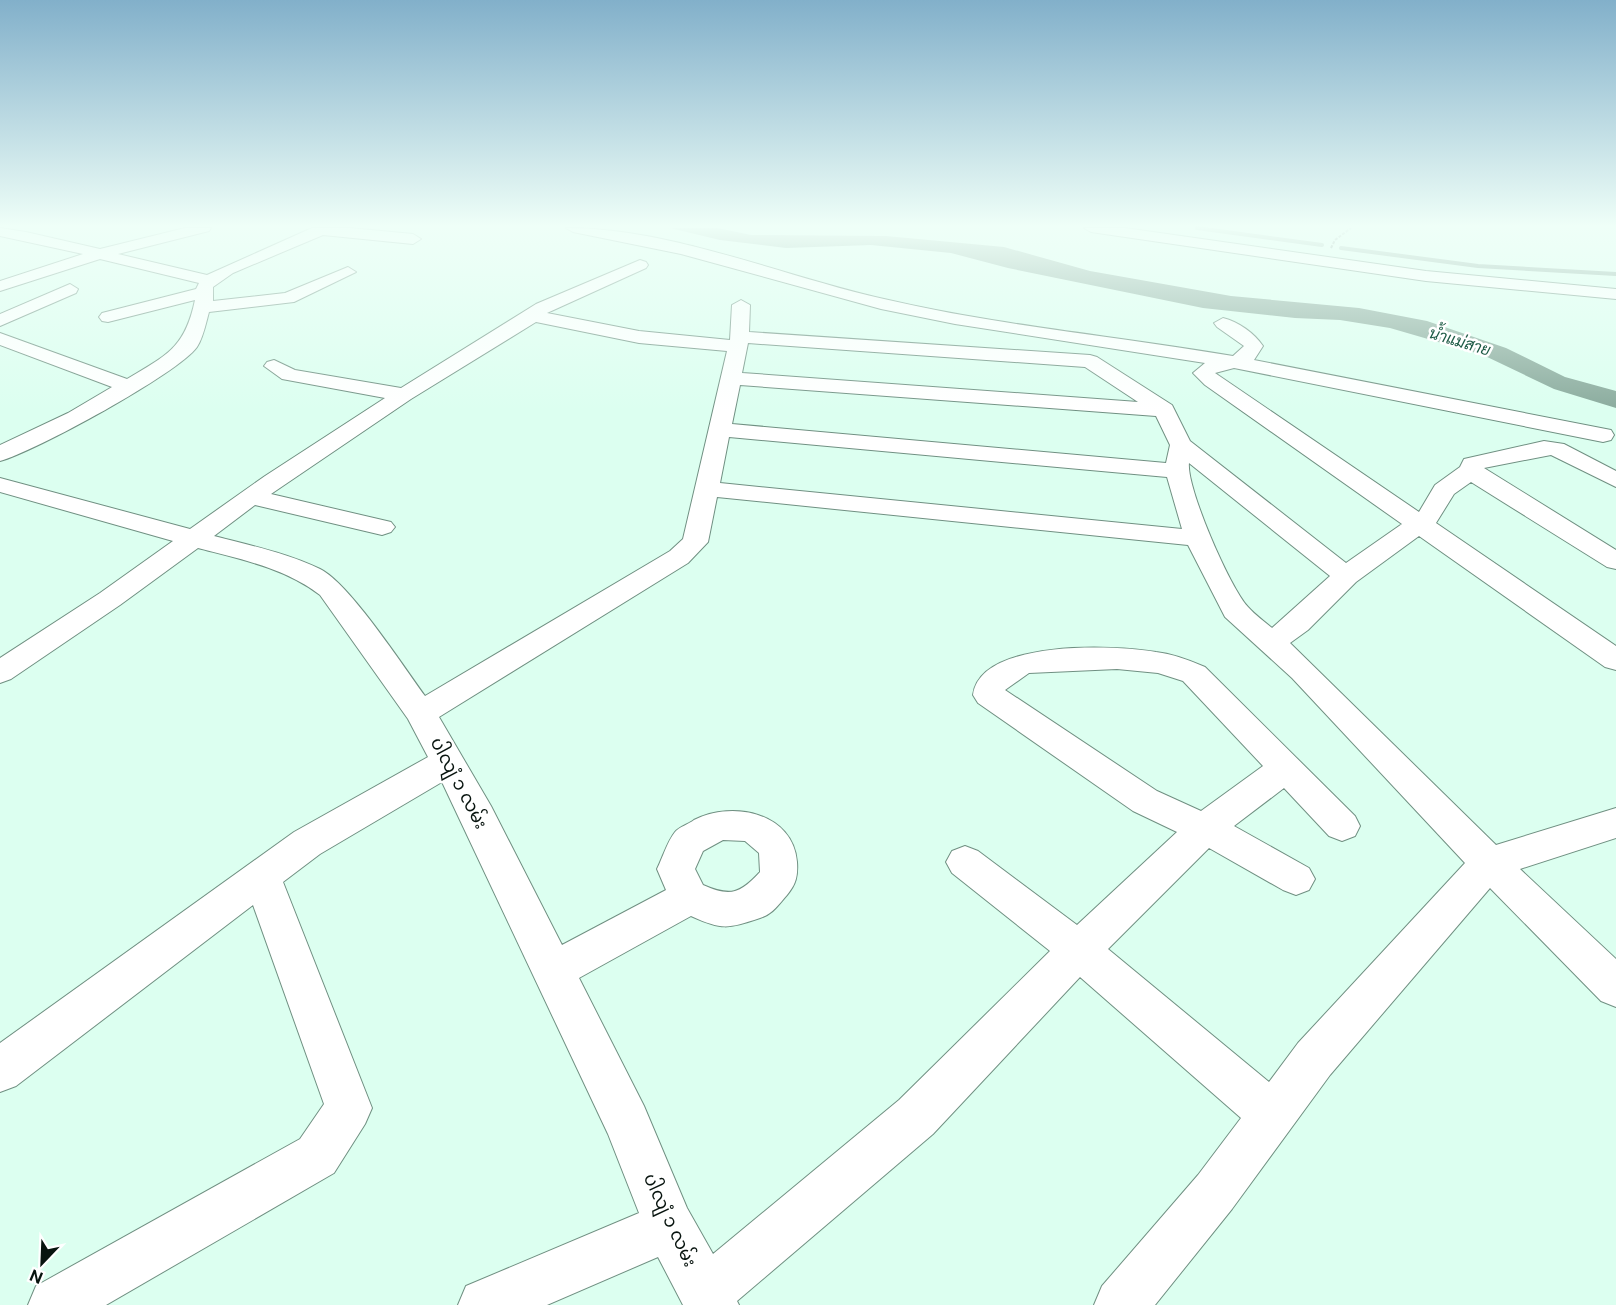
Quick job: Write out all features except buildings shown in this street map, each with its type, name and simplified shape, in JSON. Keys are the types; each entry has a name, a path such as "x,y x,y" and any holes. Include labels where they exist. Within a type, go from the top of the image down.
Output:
{"street":[{"path":"200,289 206,293"},
{"path":"0,454 76,418 130,387 189,345 208,289"},
{"path":"108,317 206,293 288,298 309,289"},
{"path":"0,672 110,599 251,496 404,395 542,308 586,289"},
{"path":"825,289 881,304 955,319 1231,361 1610,436"},
{"path":"1562,289 1616,294"},
{"path":"0,321 70,290"},
{"path":"421,713 679,557 695,542 729,378 739,342 741,305"},
{"path":"537,313 539,317 639,337 1090,361 1164,410 1180,458 1181,491 1198,538 1235,611 1303,671 1489,862 1616,987"},
{"path":"1223,323 1248,338 1254,346 1254,351 1246,358 1214,366 1203,373 1616,660"},
{"path":"0,339 130,387"},
{"path":"274,366 289,375 404,395"},
{"path":"729,378 822,387 1164,410"},
{"path":"719,429 1180,458 1346,576"},
{"path":"1556,449 1558,445 1610,436"},
{"path":"1472,470 1472,464 1544,448 1556,449 1616,480"},
{"path":"1270,644 1298,623 1346,576 1428,517 1444,490 1472,470"},
{"path":"1472,470 1616,561"},
{"name":"ပါလျံ ၁ လမ်း","path":"0,485 194,537 311,575 330,589 421,713 478,816 627,1123 669,1226 709,1299"},
{"path":"707,489 1198,538"},
{"path":"251,496 382,527"},
{"path":"1296,879 1204,829 1145,801 988,695 990,685 1022,664 1037,662 1155,661 1168,663 1194,674 1342,826"},
{"path":"0,1070 307,843 448,762"},
{"path":"709,1299 916,1117 1079,950 1204,829 1284,769"},
{"path":"1121,1305 1215,1192 1271,1113 1314,1059 1489,862 1616,824"},
{"path":"964,862 1079,950 1271,1113"},
{"path":"55,1305 317,1156 349,1108 262,877"},
{"path":"553,971 688,897"},
{"path":"485,1305 669,1226"}],"water":[{"name":"น้ำแม่สาย","path":"1110,289 1191,289 1231,296 1359,308 1427,321 1506,348 1565,377 1616,391 1616,408 1554,389 1483,355 1390,328 1340,320 1295,318 1203,308"}]}
